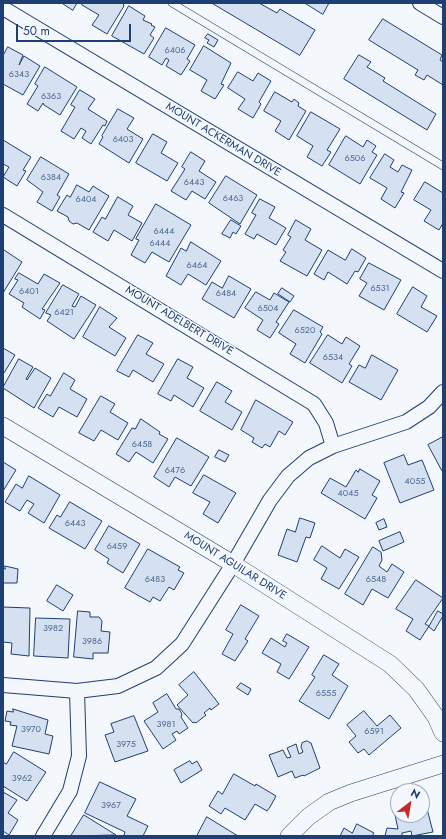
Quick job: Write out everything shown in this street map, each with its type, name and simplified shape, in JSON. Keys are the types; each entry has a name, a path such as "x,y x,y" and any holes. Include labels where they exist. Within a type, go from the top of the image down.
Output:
{"street":[{"path":"420,3 443,17"},
{"name":"MOUNT ACKERMAN DRIVE","path":"3,8 443,271"},
{"name":"MOUNT ADELBERT DRIVE","path":"3,215 289,387 314,404 326,423 333,446"},
{"path":"3,685 77,691 118,686 156,668 182,644 233,564 270,500 288,476 309,458 333,446 406,422 429,407 443,392"},
{"name":"MOUNT AGUILAR DRIVE","path":"3,426 233,564 390,664 416,689 436,717 443,733"},
{"path":"43,836 70,791 79,756 77,691"},
{"path":"289,836 308,817 329,802 351,793 443,764"}],"lane":[{"path":"172,3 443,166"}],"building":[{"path":"62,3 77,3 73,10"},
{"path":"83,3 123,3 124,6 107,34 92,25 99,15 82,5"},
{"path":"212,3 259,3 277,13 280,9 315,30 300,55"},
{"path":"305,3 329,3 323,14"},
{"path":"129,6 145,16 143,20 155,27 150,35 154,38 144,54 112,36"},
{"path":"383,19 442,55 440,60 443,62 443,85 427,75 424,80 415,75 418,70 369,40"},
{"path":"166,28 195,45 187,59 190,61 181,75 166,66 169,60 166,58 162,65 149,57"},
{"path":"208,34 218,40 214,47 207,43 209,40 205,38"},
{"path":"204,46 231,63 221,84 224,85 215,99 201,91 207,80 190,70"},
{"path":"8,47 23,55 19,65 24,56 40,66 23,95 3,84 3,56"},
{"path":"359,55 371,62 367,67 385,78 383,81 436,114 427,130 344,79"},
{"path":"45,67 77,87 60,115 43,103 38,111 27,104 38,86 35,84"},
{"path":"238,72 253,81 258,73 271,81 259,102 261,104 253,118 238,109 245,99 228,88"},
{"path":"80,90 95,99 88,109 107,121 105,126 103,125 91,144 82,138 86,131 81,128 74,139 61,131 75,107 71,105"},
{"path":"275,92 292,102 294,99 299,103 298,106 306,111 289,140 275,131 281,121 264,111"},
{"path":"118,109 134,118 127,129 143,139 129,163 99,144"},
{"path":"311,112 340,129 327,150 331,152 322,166 307,157 313,146 297,136"},
{"path":"153,134 167,142 161,153 178,163 167,181 136,163"},
{"path":"346,136 363,147 367,140 376,146 372,152 377,155 360,184 329,165"},
{"path":"3,140 31,157 23,170 26,171 17,186 3,177 9,167 3,164"},
{"path":"191,152 205,161 199,171 216,182 205,199 192,191 186,200 171,191 185,169 182,167"},
{"path":"385,154 394,160 390,167 398,172 402,165 412,170 401,192 404,193 395,208 381,199 387,188 370,178"},
{"path":"41,157 69,174 57,195 60,197 52,211 37,202 43,192 27,180"},
{"path":"226,176 257,195 240,224 209,203"},
{"path":"425,182 443,193 443,223 439,230 424,221 431,210 414,200"},
{"path":"77,185 89,192 93,186 109,196 89,230 77,223 73,224 69,221 68,217 57,211 67,195 70,197"},
{"path":"118,197 133,206 128,215 142,223 132,241 114,230 108,241 93,232 102,217 105,219"},
{"path":"260,199 275,207 269,218 286,228 276,245 257,234 254,239 245,234 256,215 252,213"},
{"path":"156,204 191,225 169,262 152,252 145,263 131,255 139,240 136,239"},
{"path":"231,220 241,226 236,234 233,232 230,238 222,234"},
{"path":"296,220 311,229 305,240 322,250 307,276 280,261 286,252 283,250 291,237 288,235"},
{"path":"191,242 221,261 206,285 188,274 181,285 166,276 181,248 186,251"},
{"path":"352,249 366,258 358,272 355,271 347,284 328,272 324,280 314,274 328,250 345,260"},
{"path":"4,250 22,262 3,293 3,252"},
{"path":"369,263 401,280 384,310 359,296 367,283 360,279"},
{"path":"19,273 38,284 44,274 60,283 42,309 45,310 40,319 22,307 24,303 9,294 18,280 15,279"},
{"path":"229,276 251,289 234,318 202,299 212,282 222,288"},
{"path":"63,285 79,294 72,306 75,307 81,296 96,305 74,339 47,321 51,315 46,313"},
{"path":"413,287 427,296 421,307 437,316 427,332 397,314"},
{"path":"282,288 294,296 290,302 278,294"},
{"path":"256,292 270,300 274,293 289,302 276,322 279,324 270,338 257,330 263,320 245,308"},
{"path":"100,307 117,318 109,327 126,338 115,356 83,337"},
{"path":"294,310 323,327 320,332 322,334 305,363 290,354 296,344 279,333"},
{"path":"138,335 153,343 146,354 164,364 153,382 133,370 129,377 117,371"},
{"path":"328,335 342,344 346,337 360,346 349,364 352,366 342,383 310,363"},
{"path":"3,348 15,355 4,373 3,372"},
{"path":"372,355 398,370 381,400 349,382 359,365 365,368"},
{"path":"19,359 33,367 26,379 27,380 35,368 51,378 34,408 3,388"},
{"path":"178,359 193,367 187,378 204,388 193,407 174,395 171,401 158,394"},
{"path":"64,373 75,380 70,389 87,399 77,417 59,407 53,417 38,408 47,394 50,396"},
{"path":"217,382 232,391 225,402 242,412 232,430 200,411"},
{"path":"101,396 115,404 110,412 128,423 118,440 101,430 94,441 79,433"},
{"path":"256,400 293,422 285,435 279,431 270,447 265,444 262,448 252,442 254,438 241,430"},
{"path":"141,419 160,432 159,434 168,439 153,463 136,452 129,462 116,454 132,428 135,429"},
{"path":"443,437 443,471 442,471 428,445"},
{"path":"177,438 209,457 191,486 175,477 169,487 154,477"},
{"path":"219,450 229,455 225,462 215,457"},
{"path":"404,455 408,465 422,460 434,490 400,503 384,463"},
{"path":"3,462 16,470 3,491"},
{"path":"360,469 380,481 372,495 377,498 365,519 321,493 330,478 346,487 356,470 358,472"},
{"path":"204,475 236,493 218,523 203,514 210,502 193,493"},
{"path":"29,476 60,495 44,523 28,513 34,504 27,500 20,511 5,502 16,484 22,488"},
{"path":"70,502 102,521 85,549 49,528 57,515 60,517"},
{"path":"300,518 315,523 310,538 306,537 297,562 278,555 287,529 295,532"},
{"path":"384,519 387,527 379,530 376,523"},
{"path":"109,526 140,544 123,573 107,563 109,559 95,550"},
{"path":"400,532 404,542 383,551 379,541"},
{"path":"322,546 340,558 345,549 359,557 339,589 321,579 327,568 314,560"},
{"path":"373,547 381,552 382,560 379,566 387,572 392,564 404,572 388,598 372,589 363,605 345,594"},
{"path":"148,549 180,567 178,570 184,573 174,590 169,587 160,601 153,597 150,602 125,588"},
{"path":"5,566 18,569 17,583 3,583 3,568 5,569"},
{"path":"416,580 443,598 425,624 429,626 420,640 406,631 413,619 396,609"},
{"path":"57,585 73,595 63,611 47,601"},
{"path":"241,605 259,616 245,639 248,641 235,661 222,654 233,634 226,630"},
{"path":"3,607 30,608 29,656 11,654 12,643 3,642"},
{"path":"78,611 90,612 90,617 99,617 102,621 101,631 110,632 108,653 93,653 93,659 74,657"},
{"path":"438,611 443,614 443,616 434,631 429,627"},
{"path":"36,618 70,619 68,658 34,656"},
{"path":"287,634 309,647 289,679 277,672 281,664 262,653 271,638 285,647 287,643 283,641"},
{"path":"324,655 339,664 332,675 348,686 329,719 299,701 315,677 312,675"},
{"path":"194,672 219,704 211,710 210,708 204,713 206,715 196,723 193,723 177,705 188,695 179,685"},
{"path":"241,683 251,689 248,695 237,688"},
{"path":"167,694 176,709 179,709 182,714 181,717 188,728 179,734 177,731 172,734 176,740 163,749 144,721 158,712 153,703"},
{"path":"13,709 48,720 45,734 53,736 49,754 12,746 17,726 10,725 11,722 5,721 7,711 13,712"},
{"path":"364,711 377,726 390,715 401,728 369,755 364,749 358,753 349,742 356,736 347,725"},
{"path":"134,716 148,751 115,762 105,735 114,732 111,724"},
{"path":"307,741 311,743 320,768 304,776 295,778 292,771 278,777 269,755 283,750 287,758 291,757 287,748 296,744 299,754 303,752 301,747 302,743"},
{"path":"14,752 46,772 27,801 3,786 3,762 6,764"},
{"path":"190,761 192,764 197,761 202,770 181,783 174,770"},
{"path":"234,774 255,786 256,784 276,796 267,811 255,804 245,820 225,808 221,814 209,806 218,791 222,794"},
{"path":"100,782 136,799 127,816 148,826 143,836 126,836 124,835 125,832 85,813"},
{"path":"3,792 17,800 8,813 18,820 9,835 3,831"},
{"path":"84,815 116,835 71,836"},
{"path":"207,817 238,836 197,836"},
{"path":"430,820 433,832 412,836 411,831 402,833 402,836 385,836 387,828 398,829 397,823 430,823"},
{"path":"357,824 374,833 372,836 340,836 344,828 352,833"}]}
